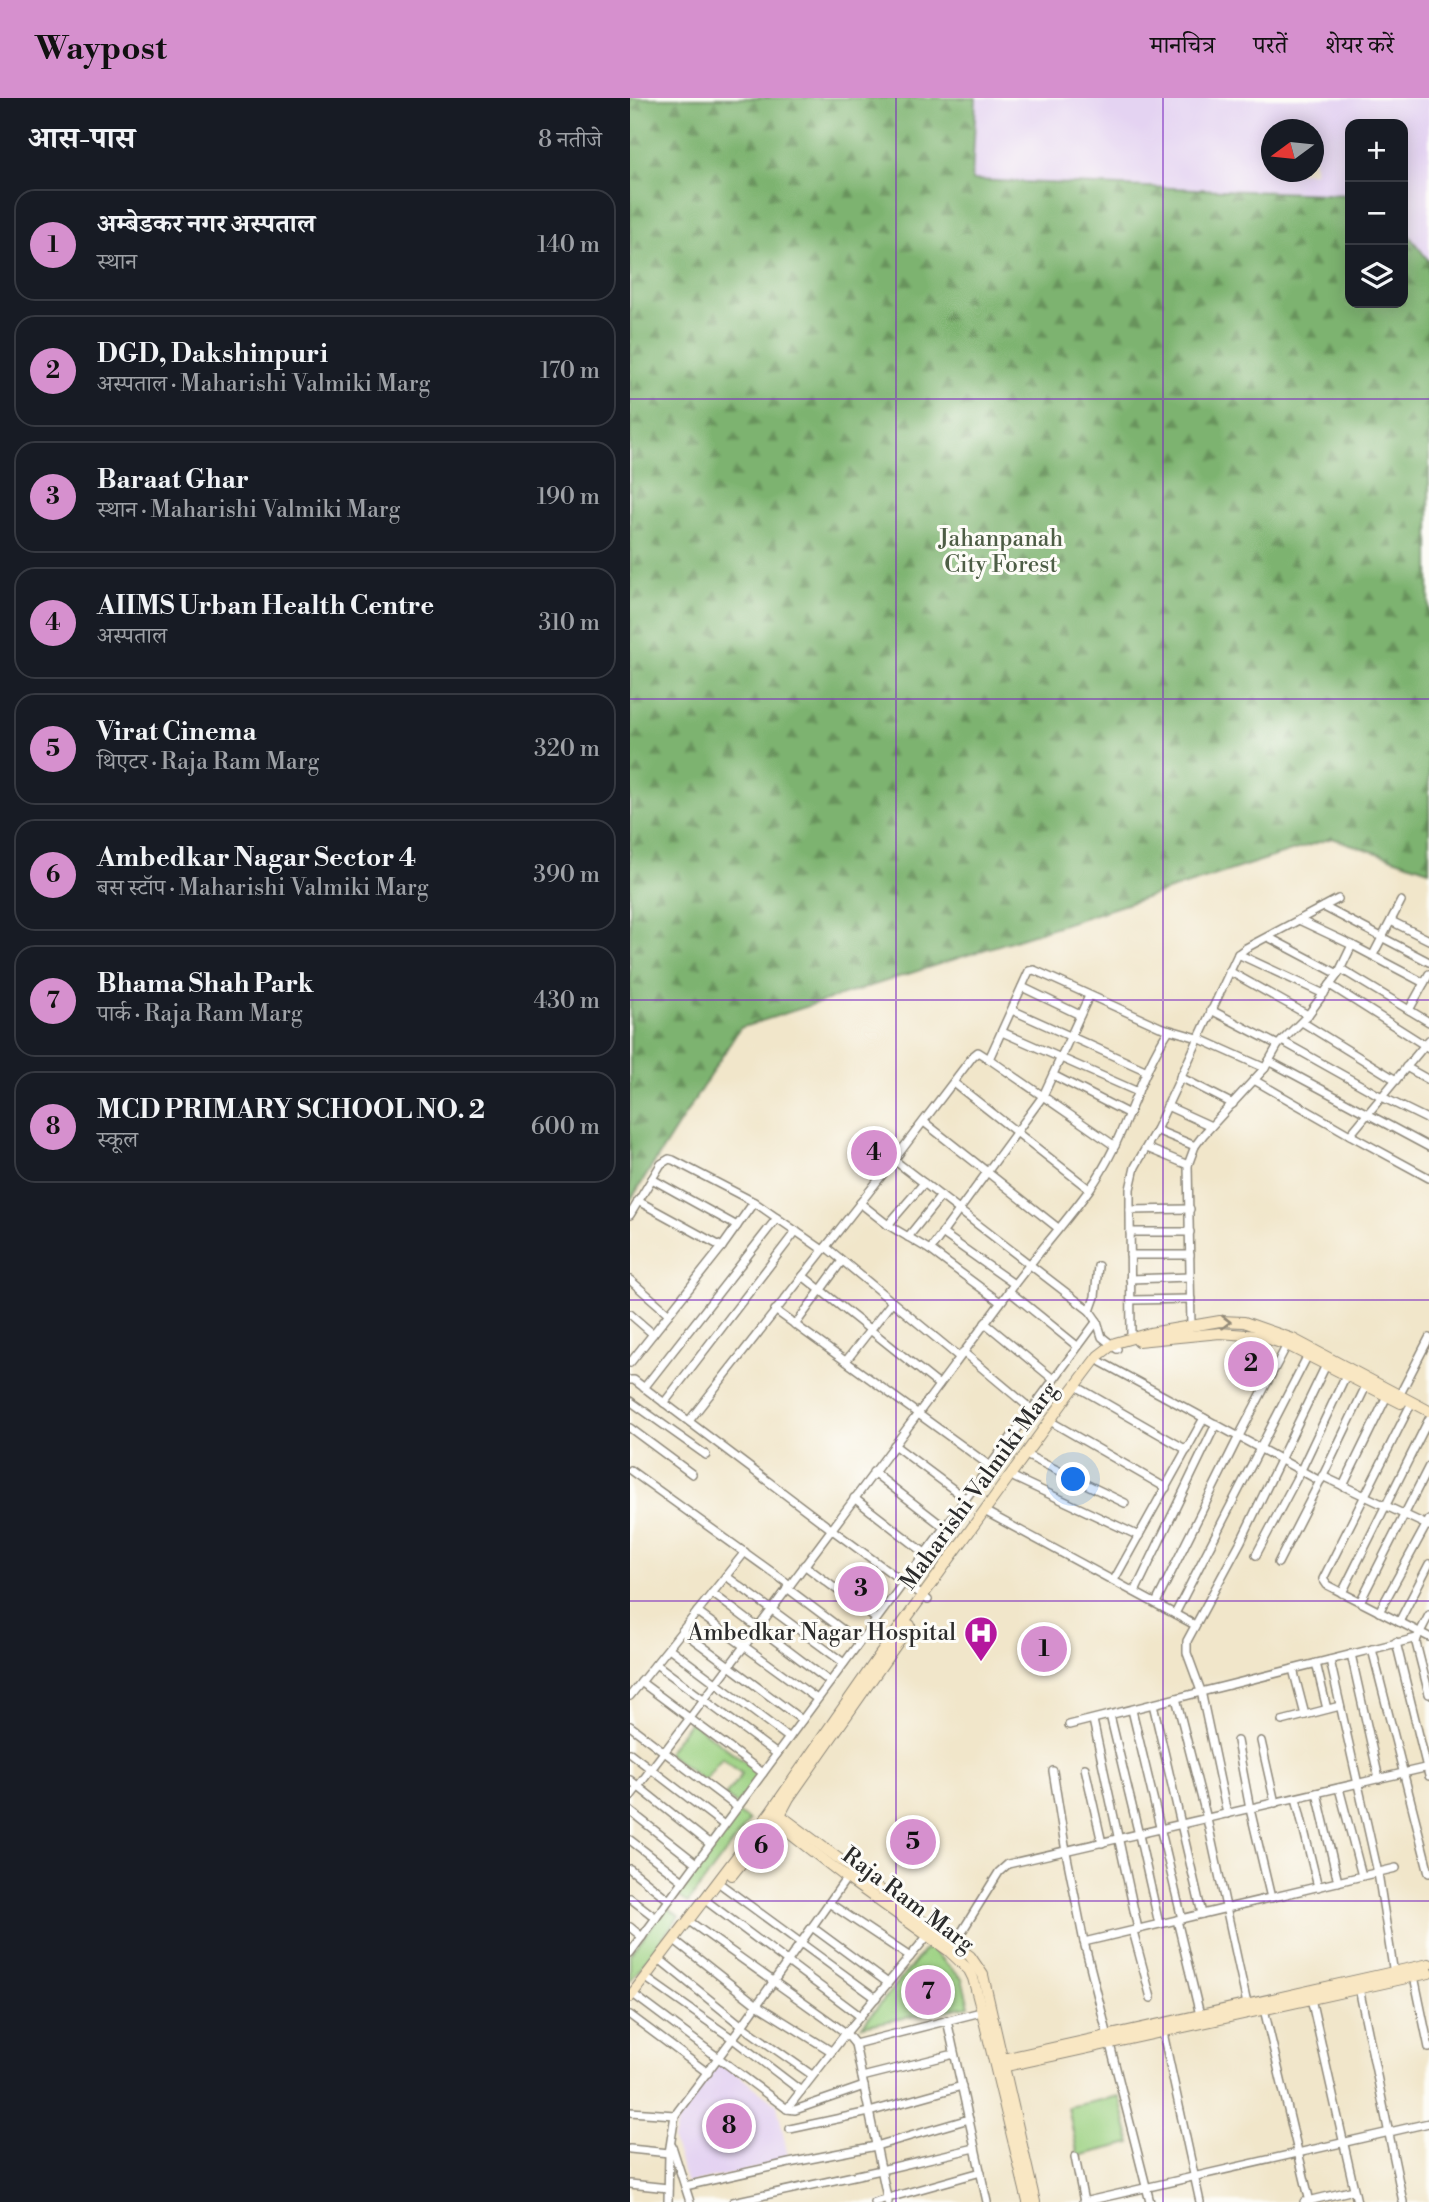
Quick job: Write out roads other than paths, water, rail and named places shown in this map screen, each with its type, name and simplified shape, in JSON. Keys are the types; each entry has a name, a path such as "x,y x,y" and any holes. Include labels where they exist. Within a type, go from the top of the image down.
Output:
{"street":[{"path":"1131,1338 1130,1210 1135,1167 1156,1130 1238,954 1338,899"},
{"path":"1373,955 1401,901"},
{"path":"1324,907 1429,962"},
{"path":"1299,920 1424,983"},
{"path":"1391,921 1429,940"},
{"path":"1268,937 1339,971 1429,1022"},
{"path":"1191,1326 1188,1165 1195,1146 1254,1080 1280,1043 1324,994 1352,945"},
{"path":"1238,954 1324,994"},
{"path":"989,1059 1028,972 1032,970 1169,1030 1267,1064 1429,1147"},
{"path":"1229,971 1305,1018 1396,1080"},
{"path":"1409,1010 1429,974"},
{"path":"1330,985 1427,1045 1350,1135"},
{"path":"1022,987 1080,1015"},
{"path":"930,1250 1043,1096 1089,996"},
{"path":"1012,1010 1147,1071"},
{"path":"1211,1010 1429,1120"},
{"path":"630,1797 665,1754 1000,1302 1089,1189 1115,1146 1147,1071 1169,1030"},
{"path":"1002,1032 1138,1092"},
{"path":"689,1421 975,1054 981,1053 1115,1146"},
{"path":"1406,1068 1429,1080"},
{"path":"1053,1074 1129,1114"},
{"path":"1180,1077 1233,1104"},
{"path":"1254,1080 1429,1178"},
{"path":"954,1083 1089,1189"},
{"path":"1167,1106 1211,1126"},
{"path":"924,1122 1058,1228"},
{"path":"1156,1130 1195,1146"},
{"path":"1147,1148 1188,1165"},
{"path":"630,1215 665,1161 673,1160 754,1202 842,1261 1031,1409"},
{"path":"894,1160 1090,1311 1097,1321 1102,1337 1114,1347"},
{"path":"652,1179 737,1226"},
{"path":"888,1224 925,1183"},
{"path":"908,1237 941,1196"},
{"path":"638,1202 722,1247"},
{"path":"630,1363 633,1352 653,1334 754,1202"},
{"path":"860,1203 1000,1302"},
{"path":"1130,1210 1190,1209"},
{"path":"644,1388 777,1218"},
{"path":"664,1403 796,1231"},
{"path":"1130,1232 1190,1232"},
{"path":"942,1233 1012,1287 1077,1346"},
{"path":"1130,1255 1190,1255"},
{"path":"795,1325 842,1261"},
{"path":"1090,1311 1095,1297 1098,1266"},
{"path":"803,1276 939,1384"},
{"path":"1130,1279 1191,1277"},
{"path":"630,1280 669,1314"},
{"path":"1131,1300 1191,1299"},
{"path":"846,1361 892,1302"},
{"path":"775,1310 990,1466"},
{"path":"630,1314 653,1334"},
{"path":"630,1953 1097,1321"},
{"name":"Maharishi Valmiki Marg","path":"632,2000 775,1817 925,1598 1098,1356 1131,1338 1220,1321 1244,1322 1293,1339 1429,1418"},
{"path":"985,1323 1053,1380"},
{"name":"Maharishi Valmiki Marg","path":"925,1598 1114,1347 1134,1342 1220,1333 1260,1336 1287,1345 1366,1386 1429,1411"},
{"path":"1343,1486 1429,1338"},
{"path":"1156,1603 1287,1345"},
{"path":"1175,1614 1307,1355"},
{"path":"1101,1362 1301,1469 1428,1524 1379,1612"},
{"path":"1227,1814 1201,1691 1186,1647 1187,1641 1241,1541 1325,1365"},
{"path":"1256,1555 1346,1375"},
{"path":"630,1380 634,1380 925,1598"},
{"path":"1278,1563 1366,1386"},
{"path":"1081,1389 1187,1450"},
{"path":"630,1401 706,1455"},
{"path":"1409,1408 1323,1578 1327,1585 1399,1622 1418,1635 1429,1637"},
{"path":"1114,1580 1204,1418"},
{"path":"1342,1592 1429,1418"},
{"path":"1055,1424 1166,1488"},
{"path":"1135,1592 1216,1424"},
{"path":"630,1428 692,1474"},
{"path":"894,1445 965,1498"},
{"path":"1030,1457 1125,1503"},
{"path":"1360,1602 1429,1466"},
{"path":"630,1470 745,1552 859,1642"},
{"path":"873,1472 944,1527"},
{"path":"1015,1478 1139,1536"},
{"path":"854,1499 925,1553"},
{"path":"988,1513 1195,1625"},
{"path":"630,1696 745,1552"},
{"path":"1399,1622 1429,1564"},
{"path":"804,1565 876,1619"},
{"path":"726,1576 844,1663"},
{"path":"712,1593 830,1682"},
{"path":"697,1612 817,1699"},
{"path":"1429,1615 1418,1635 1417,1648 1429,1694"},
{"path":"682,1631 802,1720"},
{"path":"1069,1725 1396,1643 1418,1635"},
{"path":"952,1947 999,1872 1008,1864 1404,1773 1428,1770 1396,1643"},
{"path":"669,1648 789,1738"},
{"path":"1372,1649 1429,1873"},
{"path":"1351,1654 1380,1779"},
{"path":"1330,1660 1378,1873 1395,1976"},
{"path":"1316,1663 1327,1709"},
{"path":"656,1664 777,1754"},
{"path":"1293,1669 1305,1715"},
{"path":"641,1682 763,1773"},
{"path":"1176,1698 1207,1819 1247,2004"},
{"path":"1153,1704 1202,1914"},
{"path":"1282,1721 1340,1706"},
{"path":"1132,1710 1161,1830 1199,2015"},
{"path":"1110,1715 1159,1924"},
{"path":"1093,1720 1151,1998"},
{"path":"630,1726 737,1807"},
{"path":"1237,1741 1271,1898"},
{"path":"1261,1741 1275,1803"},
{"path":"630,1753 724,1825"},
{"path":"1085,1768 1102,1843"},
{"path":"1053,1772 1084,1942 1150,2202"},
{"path":"630,1780 710,1844"},
{"path":"1339,1788 1362,1877"},
{"path":"1317,1793 1338,1882"},
{"path":"1296,1798 1318,1887"},
{"path":"630,1811 696,1863"},
{"name":"Maharishi Valmiki Marg","path":"632,2000 775,1817"},
{"name":"Raja Ram Marg","path":"775,1817 849,1874 978,1965 983,1975 987,2011 1030,2202"},
{"path":"630,1840 683,1881"},
{"path":"1084,1942 1396,1868"},
{"path":"630,1869 669,1900"},
{"path":"668,2202 669,2153 676,2115 774,1983 849,1874"},
{"path":"723,1886 876,1998"},
{"path":"630,1898 656,1918"},
{"path":"709,1903 860,2016"},
{"path":"829,1903 910,1956"},
{"path":"694,1924 846,2033 855,2044 887,2201"},
{"path":"630,1927 642,1937"},
{"path":"813,1927 888,1983"},
{"path":"788,2109 831,2051 930,1933"},
{"path":"677,1942 757,2005 831,2051"},
{"path":"663,1962 742,2026 812,2075"},
{"path":"1162,2028 1199,2015 1247,2004 1359,1988 1429,1964"},
{"path":"1000,2064 1162,2028 1264,2009 1310,1994 1395,1976 1429,1973"},
{"path":"1414,1976 1429,2049"},
{"path":"649,1980 733,2039 800,2091"},
{"path":"1359,1988 1403,2202"},
{"path":"1310,1994 1357,2202"},
{"path":"632,2000 788,2109 795,2110 864,2086"},
{"path":"1264,2009 1308,2202 1354,2190"},
{"path":"855,2044 987,2011"},
{"path":"630,2015 708,2073"},
{"path":"947,2020 987,2202"},
{"path":"1162,2028 1200,2202"},
{"path":"862,2077 954,2054"},
{"path":"790,2129 869,2112 961,2086"},
{"path":"630,2112 676,2115"},
{"path":"685,2186 876,2146 969,2119"},
{"path":"1075,2157 1083,2202 1429,2123"},
{"path":"671,2141 690,2202"},
{"path":"733,2202 975,2148"},
{"path":"630,2149 669,2153"},
{"path":"874,2202 887,2201 981,2172"},
{"path":"630,2184 668,2188"}],"place":[{"name":"AIIMS Urban Health Centre","path":"874,1153"},
{"name":"DGD, Dakshinpuri","path":"1251,1364"},
{"name":"Baraat Ghar","path":"861,1589"},
{"name":"अम्बेडकर नगर अस्पताल","path":"1044,1649"},
{"name":"Ambedkar Nagar Hospital","path":"981,1663"},
{"name":"Virat Cinema","path":"913,1842"},
{"name":"Ambedkar Nagar Sector 4","path":"761,1846"},
{"name":"Bhama Shah Park","path":"928,1992"},
{"name":"MCD PRIMARY SCHOOL NO. 2","path":"729,2126"}],"park label":[{"name":"Jahanpanah City Forest","path":"1001,552"}]}
